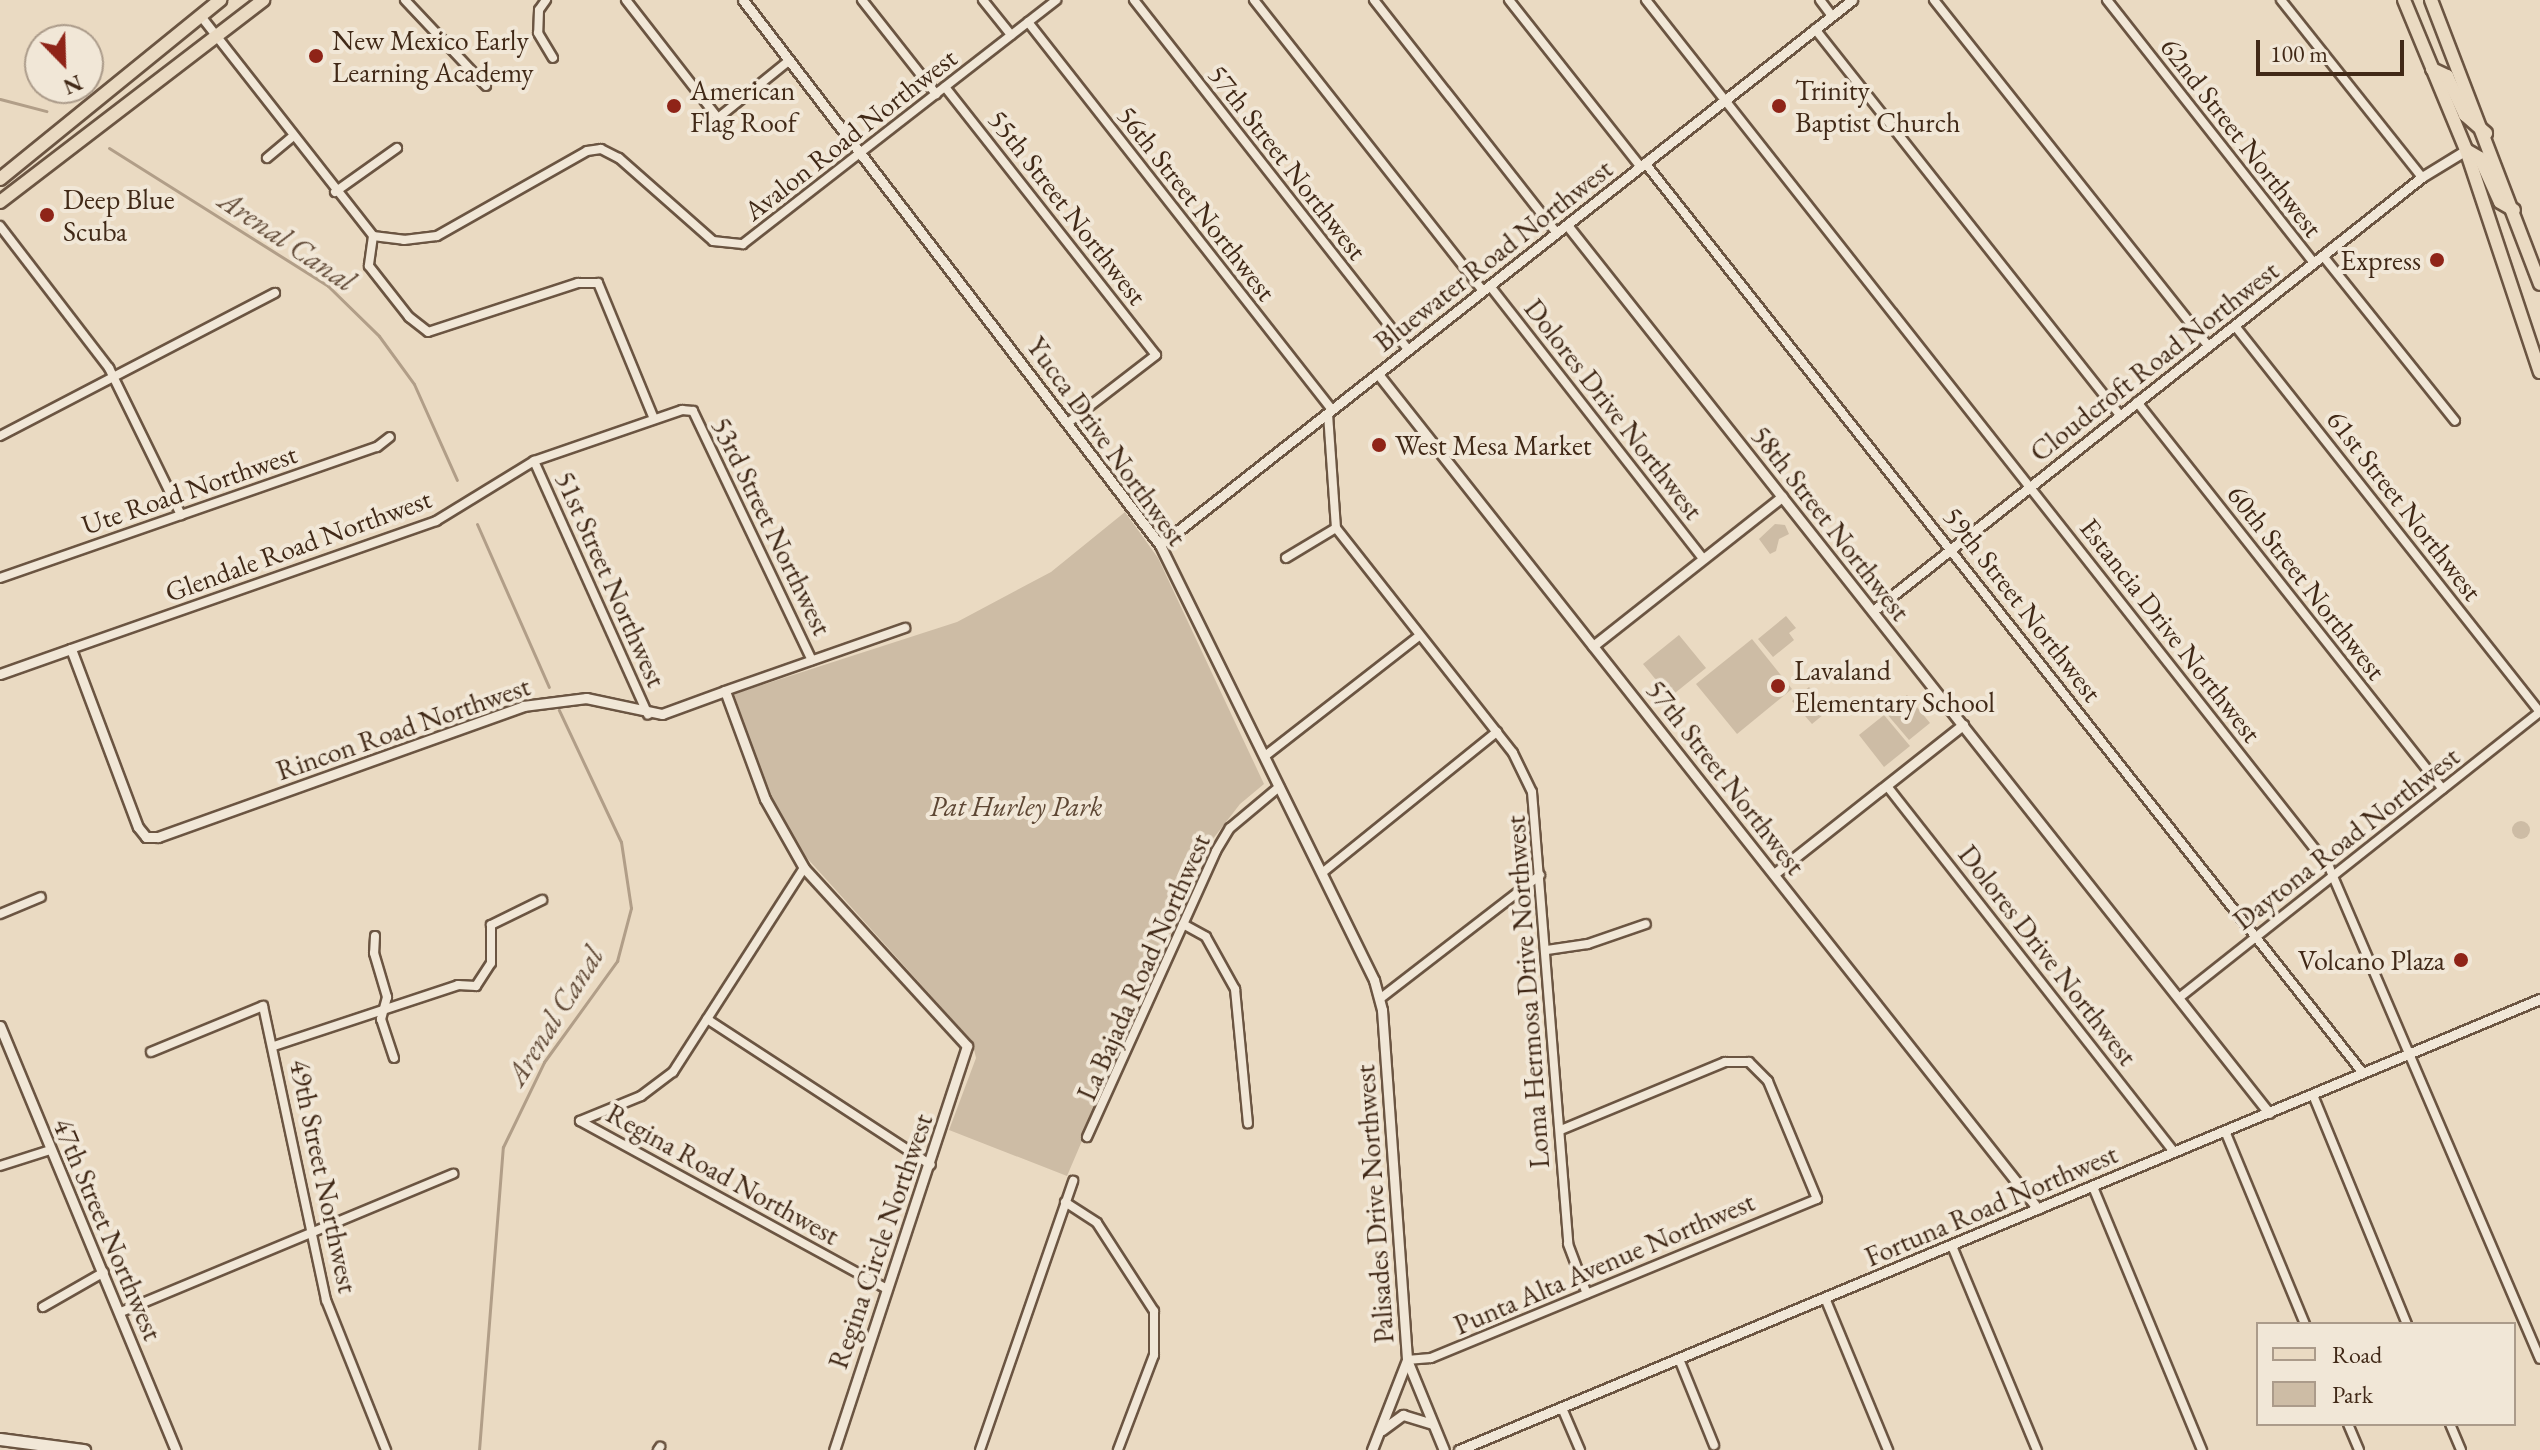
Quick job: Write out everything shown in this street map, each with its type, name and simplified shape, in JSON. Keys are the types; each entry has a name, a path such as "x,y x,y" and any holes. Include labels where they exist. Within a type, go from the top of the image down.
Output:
{"main road":[{"path":"0,179 220,0"},
{"path":"0,202 263,0"},
{"path":"2404,0 2466,150 2540,372"},
{"path":"2431,0 2486,133 2540,284"},
{"path":"2432,69 2447,76 2465,115 2486,133"},
{"path":"2466,150 2480,158 2500,202 2514,210"},
{"path":"0,1439 84,1450"}],"street":[{"path":"405,0 486,86"},
{"path":"546,0 539,10 538,33 553,58"},
{"path":"626,0 718,118 790,60"},
{"name":"Yucca Drive Northwest","path":"743,0 1069,422 1160,545 1381,998"},
{"path":"862,0 936,94"},
{"path":"983,0 1011,35"},
{"name":"Avalon Road Northwest","path":"373,236 404,240 437,236 587,151 601,149 619,158 713,241 733,247 754,238 1056,0"},
{"name":"57th Street Northwest","path":"1134,0 1408,350"},
{"name":"Dolores Drive Northwest","path":"1254,0 1703,559"},
{"path":"1374,0 1557,233"},
{"name":"59th Street Northwest","path":"1509,0 1951,549 2363,1073"},
{"name":"Estancia Drive Northwest","path":"1646,0 2335,876 2540,1359"},
{"path":"1820,0 1832,16"},
{"name":"Bluewater Road Northwest","path":"1160,545 1852,0"},
{"path":"1934,0 2208,346"},
{"name":"62nd Street Northwest","path":"2107,0 2314,263"},
{"path":"2281,0 2422,177"},
{"path":"200,15 291,138 373,236 369,266 409,317 428,332 578,283 598,283 654,419"},
{"name":"56th Street Northwest","path":"1028,22 1330,412"},
{"path":"1815,29 2120,415"},
{"name":"55th Street Northwest","path":"945,87 1156,355 1069,422"},
{"path":"267,158 291,138"},
{"path":"335,192 397,148"},
{"name":"Cloudcroft Road Northwest","path":"1873,611 2422,177 2466,150"},
{"name":"58th Street Northwest","path":"1567,225 2269,1113"},
{"path":"0,226 115,378 181,515"},
{"name":"62nd Street Northwest","path":"2323,256 2455,421"},
{"path":"0,436 115,378 125,367 275,293"},
{"name":"61st Street Northwest","path":"2235,326 2540,712"},
{"name":"57th Street Northwest","path":"1378,374 2038,1209"},
{"name":"60th Street Northwest","path":"2137,402 2443,789"},
{"name":"Glendale Road Northwest","path":"0,674 436,521 534,461 654,419 693,411"},
{"name":"53rd Street Northwest","path":"693,411 812,660"},
{"path":"1286,558 1336,528 1330,412"},
{"name":"Ute Road Northwest","path":"0,578 377,447 390,437"},
{"name":"51st Street Northwest","path":"534,461 648,715"},
{"path":"1593,646 1782,497"},
{"name":"Loma Hermosa Drive Northwest","path":"1336,528 1497,732 1532,792 1547,950 1568,1244 1587,1294"},
{"path":"648,715 905,628"},
{"path":"1265,756 1419,636"},
{"name":"Rincon Road Northwest","path":"71,649 138,827 146,837 158,837 523,706 586,698 648,715"},
{"path":"725,691 765,799 804,868 707,1019 931,1166"},
{"name":"Daytona Road Northwest","path":"2179,998 2540,712"},
{"path":"1774,874 1963,725"},
{"path":"1322,873 1497,732"},
{"name":"Dolores Drive Northwest","path":"1887,786 2174,1152"},
{"name":"La Bajada Road Northwest","path":"1087,1137 1230,828 1279,787"},
{"name":"Regina Circle Northwest","path":"804,868 967,1046 931,1166 834,1450"},
{"path":"1381,998 1540,875"},
{"path":"0,914 41,897"},
{"path":"274,1046 458,985 476,986 491,963 491,925 542,900"},
{"path":"1183,924 1206,937 1235,989 1248,1123"},
{"path":"1547,950 1588,944 1646,924"},
{"path":"375,936 374,953 387,997 381,1019 394,1058"},
{"name":"Palisades Drive Northwest","path":"1372,1450 1407,1360 1381,998"},
{"name":"Fortuna Road Northwest","path":"1459,1450 2540,999"},
{"name":"49th Street Northwest","path":"151,1052 263,1006 274,1046 309,1235 326,1300 386,1450"},
{"name":"Regina Road Northwest","path":"707,1019 660,1085 580,1121 887,1289"},
{"name":"47th Street Northwest","path":"0,1026 176,1450"},
{"name":"Punta Alta Avenue Northwest","path":"1407,1360 1431,1358 1817,1199 1768,1081 1749,1062 1725,1062 1561,1130"},
{"path":"2313,1095 2406,1322"},
{"path":"2225,1131 2304,1322"},
{"path":"0,1166 50,1150"},
{"path":"121,1312 453,1174"},
{"path":"980,1450 1073,1181"},
{"path":"2093,1187 2202,1450"},
{"path":"1065,1202 1086,1211 1097,1223 1154,1311 1154,1355 1118,1450"},
{"path":"1952,1246 2037,1450"},
{"path":"43,1307 104,1272"},
{"path":"1825,1298 1888,1450"},
{"path":"1679,1359 1714,1445"},
{"path":"1407,1360 1444,1450"},
{"path":"1562,1408 1580,1450"},
{"path":"1380,1432 1403,1415 1433,1425"},
{"path":"2349,1426 2359,1450"},
{"path":"2451,1426 2461,1450"}],"green space":[{"name":"Pat Hurley Park","path":"1125,512 1158,558 1264,784 1240,804 1209,844 1067,1176 949,1130 976,1058 972,1041 797,847 774,809 734,694 957,622 1051,572"},
{"path":"1775,524 1785,525 1789,534 1779,539 1776,551 1770,554 1759,539"},
{"path":"1786,616 1796,628 1789,633 1794,640 1773,657 1758,639"},
{"path":"1679,635 1706,668 1670,697 1643,664"},
{"path":"1752,639 1792,689 1737,734 1696,684"},
{"path":"1809,687 1829,710 1812,724 1792,701"},
{"path":"1907,695 1930,723 1909,740 1886,713"},
{"path":"1884,715 1910,746 1884,767 1859,735"},
{"path":"2517,821 2525,821 2530,830 2528,837 2517,839 2512,834 2512,826"}],"waterway":[{"path":"0,99 46,111"},
{"name":"Arenal Canal","path":"109,148 328,286 379,336 414,384 457,480"},
{"name":"Arenal Canal","path":"477,524 549,687"},
{"name":"Arenal Canal","path":"479,1450 503,1147 544,1062 617,961 631,908 621,842 559,710"}],"place":[{"name":"New Mexico Early Learning Academy","path":"316,56"},
{"name":"American Flag Roof","path":"674,106"},
{"name":"Trinity Baptist Church","path":"1779,106"},
{"name":"Deep Blue Scuba","path":"47,215"},
{"name":"Express","path":"2437,260"},
{"name":"West Mesa Market","path":"1379,445"},
{"name":"Lavaland Elementary School","path":"1778,686"},
{"name":"Volcano Plaza","path":"2461,960"}]}
